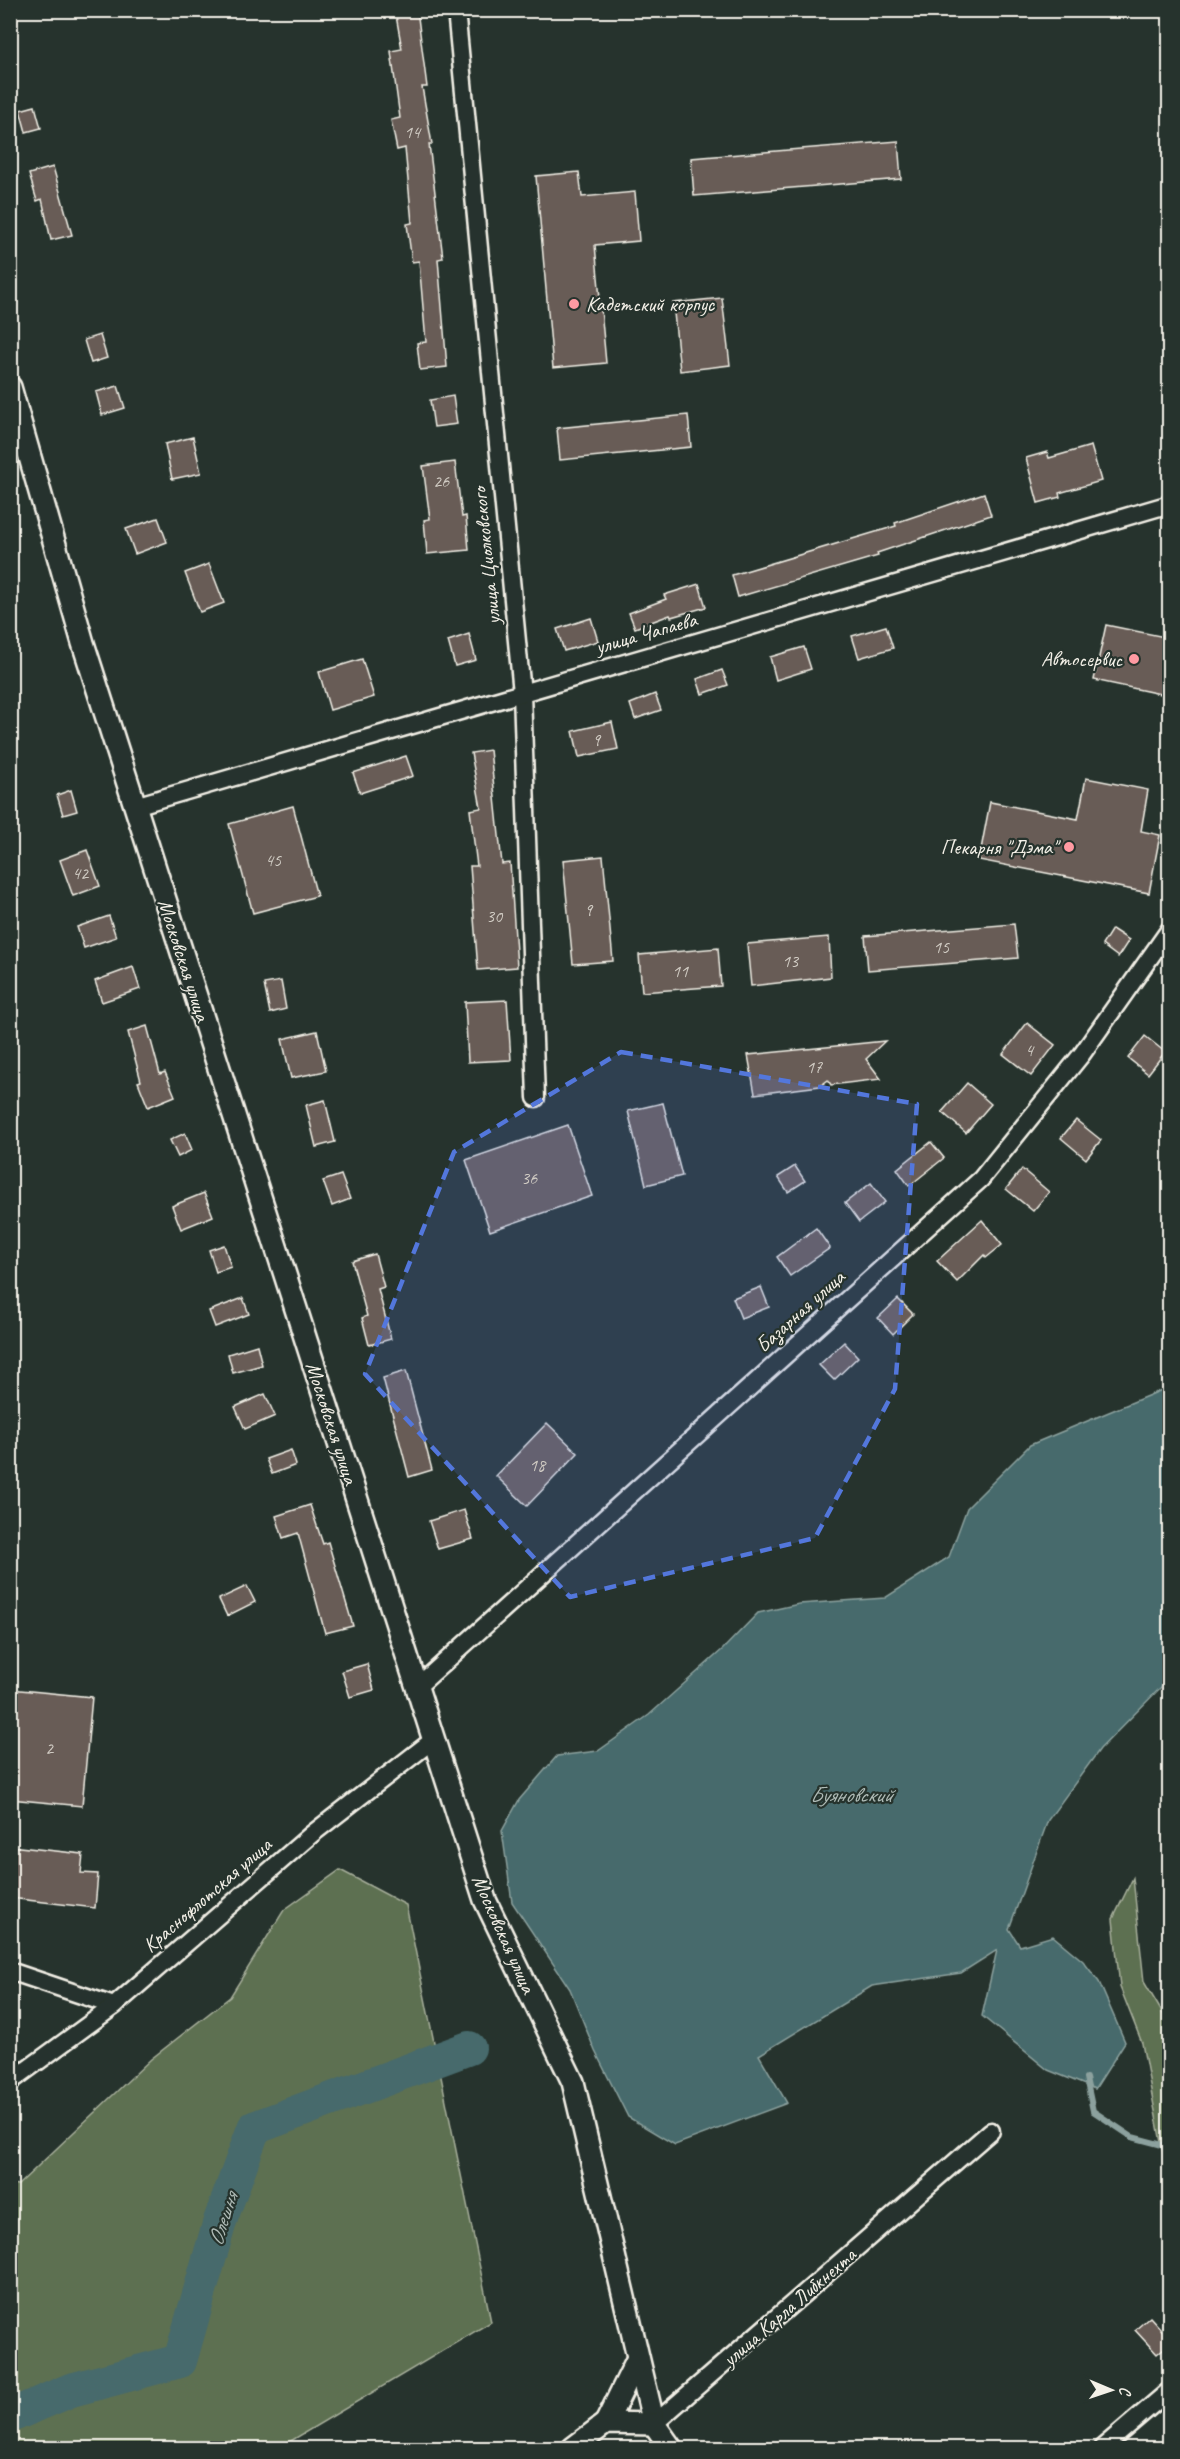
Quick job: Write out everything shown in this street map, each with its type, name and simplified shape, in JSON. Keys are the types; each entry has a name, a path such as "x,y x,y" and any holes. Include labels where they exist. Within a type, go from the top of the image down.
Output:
{"street":[{"name":"улица Циолковского","path":"456,10 522,693 536,1098"},
{"name":"Московская улица","path":"10,387 83,643 485,1900 573,2082 654,2424 671,2448"},
{"name":"улица Чапаева","path":"135,806 1170,504"},
{"name":"Базарная улица","path":"417,1687 981,1179 1082,1054 1170,929"},
{"name":"Краснофлотская улица","path":"13,2078 114,2006 312,1834 433,1740"},
{"path":"10,1971 114,2006"},
{"name":"улица Карла Либкнехта","path":"654,2424 991,2131"},
{"path":"573,2448 606,2423 638,2358"},
{"path":"1101,2448 1170,2390"},
{"path":"606,2423 654,2424"}],"highlighted area":[{"path":"621,1052 917,1104 895,1389 815,1538 570,1597 365,1374 454,1152"}],"green space":[{"path":"340,1870 406,1905 491,2322 279,2448 11,2448 11,2184 18,2185 151,2059 230,1997 284,1910"},
{"path":"1133,1878 1144,1982 1169,2024 1169,2167 1163,2153 1142,2043 1120,1987 1113,1919"}],"water":[{"name":"Буяновский","path":"1169,1387 1169,1679 1100,1749 1048,1820 1009,1929 1020,1946 1053,1936 1083,1961 1099,1982 1125,2042 1095,2089 1048,2070 982,2016 997,1950 961,1973 872,1986 759,2055 787,2103 675,2145 628,2117 595,2051 570,1989 512,1902 502,1831 519,1800 557,1756 598,1751 649,1715 723,1649 758,1613 799,1604 885,1598 949,1557 967,1508 1030,1445"}],"building":[{"path":"395,10 417,10 427,87 422,87 432,144 429,144 443,258 438,259 447,367 420,370 417,343 426,342 419,261 412,262 407,224 412,223 405,148 397,150 391,120 400,118 391,51 402,49"},
{"path":"35,106 41,128 26,132 20,110"},
{"path":"898,141 901,179 694,196 691,158"},
{"path":"53,167 72,235 51,240 42,199 37,201 29,174"},
{"name":"Кадетский корпус","path":"579,172 582,197 635,192 639,241 595,245 606,363 553,368 536,176"},
{"path":"722,298 730,365 680,371 673,303"},
{"path":"100,335 107,358 91,363 84,340"},
{"path":"118,386 125,408 102,415 96,392"},
{"path":"453,396 457,424 434,427 430,400"},
{"path":"688,415 691,447 560,460 557,428"},
{"path":"193,437 201,473 172,479 165,444"},
{"path":"1091,446 1101,481 1059,493 1060,497 1038,503 1026,458 1047,452 1049,458"},
{"path":"455,462 462,517 466,516 469,550 427,554 424,520 430,519 423,466"},
{"path":"984,493 991,515 877,553 878,556 738,597 732,575 896,526 895,523"},
{"path":"158,518 167,542 135,554 126,529"},
{"path":"209,564 224,603 200,612 185,573"},
{"path":"699,584 706,607 671,617 670,615 635,628 629,613 666,599 664,595"},
{"path":"591,618 598,641 564,651 557,629"},
{"name":"Автосервис","path":"1106,625 1170,638 1170,696 1094,680"},
{"path":"886,626 893,648 859,658 852,636"},
{"path":"469,634 476,660 455,666 448,641"},
{"path":"804,647 811,669 776,680 770,657"},
{"path":"362,659 374,697 330,710 319,672"},
{"path":"722,670 728,685 702,694 697,679"},
{"path":"655,694 661,710 635,719 630,704"},
{"path":"612,722 618,749 579,757 573,731"},
{"path":"490,750 502,864 510,863 517,967 478,970 470,866 477,866 470,810 481,808 471,753"},
{"path":"406,756 413,776 360,793 353,773"},
{"name":"Пекарня \"Дэма\"","path":"1086,778 1148,790 1141,831 1160,835 1149,893 979,860 990,802 1078,819"},
{"path":"71,790 77,811 63,815 57,795"},
{"path":"293,806 317,896 253,913 229,824"},
{"path":"87,850 100,886 73,896 60,860"},
{"path":"603,856 613,961 573,964 563,860"},
{"path":"109,916 116,937 84,948 77,927"},
{"path":"1014,924 1018,958 868,970 865,936"},
{"path":"1112,929 1129,940 1118,957 1102,945"},
{"path":"829,937 831,977 751,986 747,944"},
{"path":"718,948 721,986 642,992 639,955"},
{"path":"133,967 140,989 102,1002 95,981"},
{"path":"281,981 286,1009 270,1013 264,984"},
{"path":"507,1000 511,1060 468,1062 465,1002"},
{"path":"1027,1023 1055,1045 1031,1076 1003,1054"},
{"path":"147,1026 160,1074 165,1072 175,1096 148,1107 138,1082 141,1081 128,1032"},
{"path":"317,1031 326,1071 291,1078 282,1039"},
{"path":"1145,1036 1165,1052 1148,1074 1128,1058"},
{"path":"885,1041 866,1059 881,1079 831,1085 828,1080 820,1086 755,1094 748,1055"},
{"path":"967,1083 991,1104 966,1133 942,1112"},
{"path":"325,1100 335,1142 316,1147 306,1105"},
{"path":"663,1103 682,1176 646,1185 628,1111"},
{"path":"1076,1120 1101,1140 1086,1159 1061,1138"},
{"path":"568,1125 592,1196 490,1231 466,1160"},
{"path":"185,1133 192,1150 178,1157 170,1140"},
{"path":"931,1142 944,1158 909,1186 897,1169"},
{"path":"795,1166 805,1181 788,1192 778,1177"},
{"path":"1022,1169 1049,1192 1033,1211 1006,1189"},
{"path":"341,1175 350,1199 332,1206 323,1181"},
{"path":"871,1183 885,1202 859,1222 845,1203"},
{"path":"204,1193 213,1216 181,1229 172,1206"},
{"path":"982,1220 1002,1245 986,1258 984,1255 957,1282 937,1261"},
{"path":"816,1228 830,1248 790,1276 777,1257"},
{"path":"224,1245 231,1267 216,1272 209,1250"},
{"path":"375,1254 384,1287 378,1289 391,1339 369,1345 362,1318 367,1316 352,1261"},
{"path":"761,1287 769,1307 741,1318 733,1298"},
{"path":"243,1298 249,1314 215,1327 209,1311"},
{"path":"898,1299 913,1314 893,1334 878,1318"},
{"path":"844,1342 858,1357 834,1380 819,1365"},
{"path":"257,1345 262,1365 233,1373 228,1354"},
{"path":"406,1371 432,1470 409,1477 383,1378"},
{"path":"265,1394 275,1416 245,1429 235,1407"},
{"path":"547,1423 578,1453 527,1506 496,1476"},
{"path":"291,1450 296,1465 272,1474 266,1459"},
{"path":"310,1505 323,1544 328,1542 353,1626 325,1633 298,1533 283,1538 276,1516"},
{"path":"464,1510 473,1539 438,1549 429,1521"},
{"path":"247,1586 255,1602 227,1616 219,1599"},
{"path":"367,1664 374,1690 350,1697 342,1671"},
{"path":"10,1689 92,1697 82,1806 10,1799"},
{"path":"10,1846 83,1854 81,1873 98,1874 95,1908 10,1898"},
{"path":"1150,2317 1170,2339 1170,2343 1157,2354 1135,2330"}],"waterway":[{"name":"Олешня","path":"10,2416 71,2390 180,2361 220,2221 254,2128 469,2048"},
{"path":"1086,2078 1093,2111 1132,2137 1170,2147"}],"place":[{"name":"Кадетский корпус","path":"574,304"},
{"name":"Автосервис","path":"1134,659"},
{"name":"Пекарня \"Дэма\"","path":"1069,847"}]}
